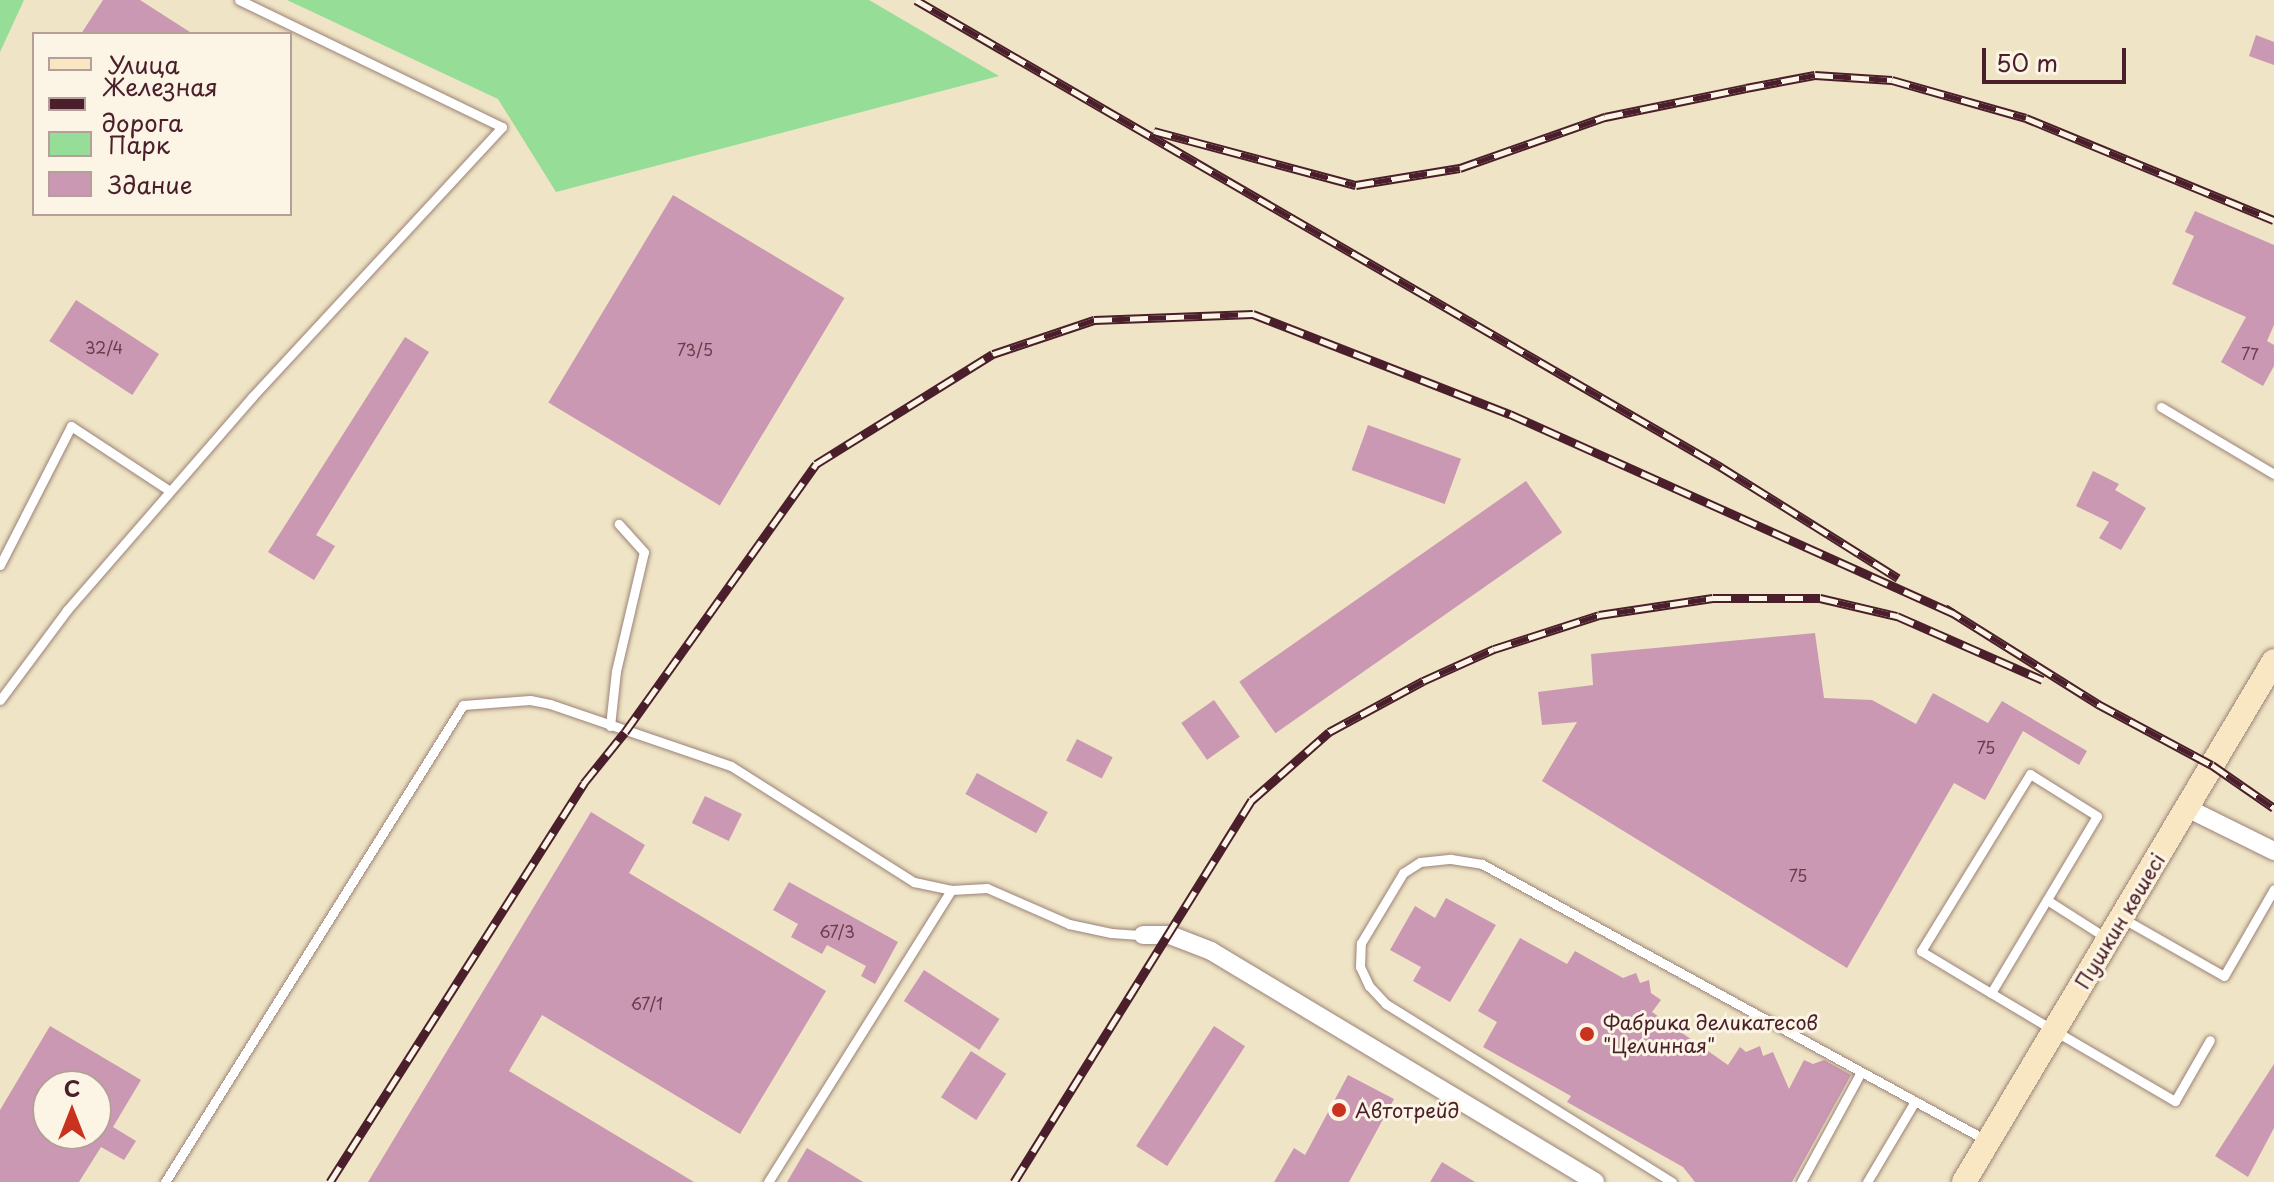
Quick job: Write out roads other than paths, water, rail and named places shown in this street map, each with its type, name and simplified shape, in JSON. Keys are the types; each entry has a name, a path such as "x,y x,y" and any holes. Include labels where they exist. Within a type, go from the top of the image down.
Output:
{"main road":[{"name":"Пушкин көшесі","path":"1964,1182 2274,661"}],"street":[{"path":"2187,808 2274,851"},
{"path":"1143,935 1170,935 1211,951 1595,1182"}],"lane":[{"path":"0,700 67,610 252,397 502,127 239,0"},
{"path":"2161,407 2274,474"},
{"path":"0,565 71,426 170,491"},
{"path":"610,726 616,671 644,552 619,524"},
{"path":"165,1182 463,705 530,700 731,766 914,882 951,890 987,888 1069,924 1111,933 1143,935"},
{"path":"1991,993 2097,816 2030,774 1921,951 1991,993 2055,1031 2175,1101 2210,1040"},
{"path":"1672,1182 1386,1004 1369,986 1360,967 1361,943 1403,873 1420,862 1451,859 1482,864 1989,1142"},
{"path":"2122,918 2224,976 2274,889"},
{"path":"768,1182 951,890"},
{"path":"2047,900 2109,940"},
{"path":"1801,1182 1861,1072"},
{"path":"1867,1182 1915,1101"}],"railway":[{"path":"916,0 1721,467 1898,578"},
{"path":"1154,131 1356,185 1460,168 1605,117 1746,88 1815,75 1892,80 2026,118 2274,220"},
{"path":"330,1182 584,783 625,732 816,464 993,354 1094,320 1253,314 1510,414 1953,613"},
{"path":"1014,1182 1252,800 1329,732 1423,681 1494,649 1599,615 1713,598 1820,598 1897,616 2043,680"},
{"path":"1945,608 2098,704 2212,765 2274,808"}],"place":[{"name":"Фабрика деликатесов \"Целинная\"","path":"1587,1034"},
{"name":"Автотрейд","path":"1339,1110"}]}
